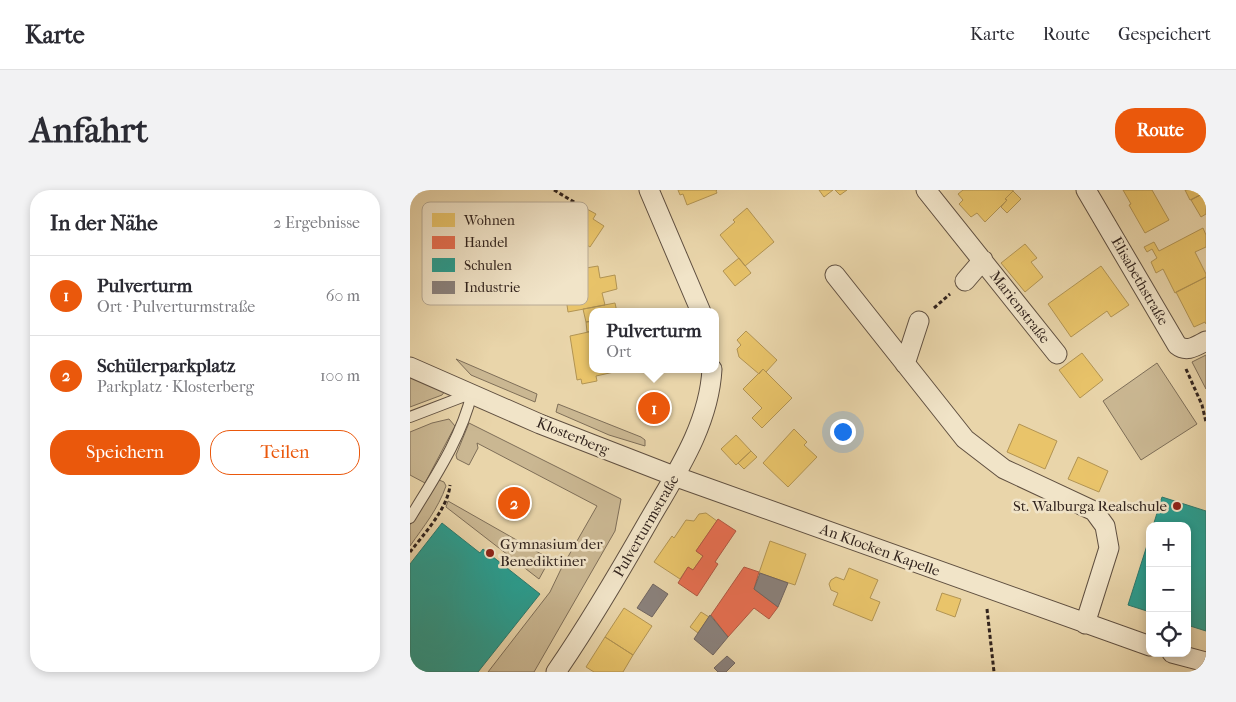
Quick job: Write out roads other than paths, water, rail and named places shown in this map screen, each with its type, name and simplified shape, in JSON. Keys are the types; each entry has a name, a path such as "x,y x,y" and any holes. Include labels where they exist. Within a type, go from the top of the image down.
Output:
{"street":[{"path":"649,190 699,308"},
{"name":"Marienstraße","path":"926,190 1057,354"},
{"name":"Elisabethstraße","path":"1086,190 1177,345 1181,349 1187,350 1206,341"},
{"name":"Marienstraße","path":"965,281 983,260"},
{"path":"835,275 965,439 1004,469 1094,511 1105,526 1108,548 1086,624"},
{"path":"905,364 919,322"},
{"name":"Klosterberg","path":"410,367 540,424 674,476"},
{"name":"Pulverturmstraße","path":"556,672 614,581 693,441 708,400 711,373"},
{"name":"An Klocken Kapelle","path":"674,476 1146,645"},
{"path":"1187,657 1206,662"}],"lane":[{"path":"410,417 472,393"},
{"path":"410,518 443,464 456,438 472,393"}],"place":[{"name":"Pulverturm","path":"654,408"},
{"name":"Schülerparkplatz","path":"514,503"},
{"name":"St. Walburga Realschule","path":"1177,506"},
{"name":"Gymnasium der Benediktiner","path":"490,553"}]}
